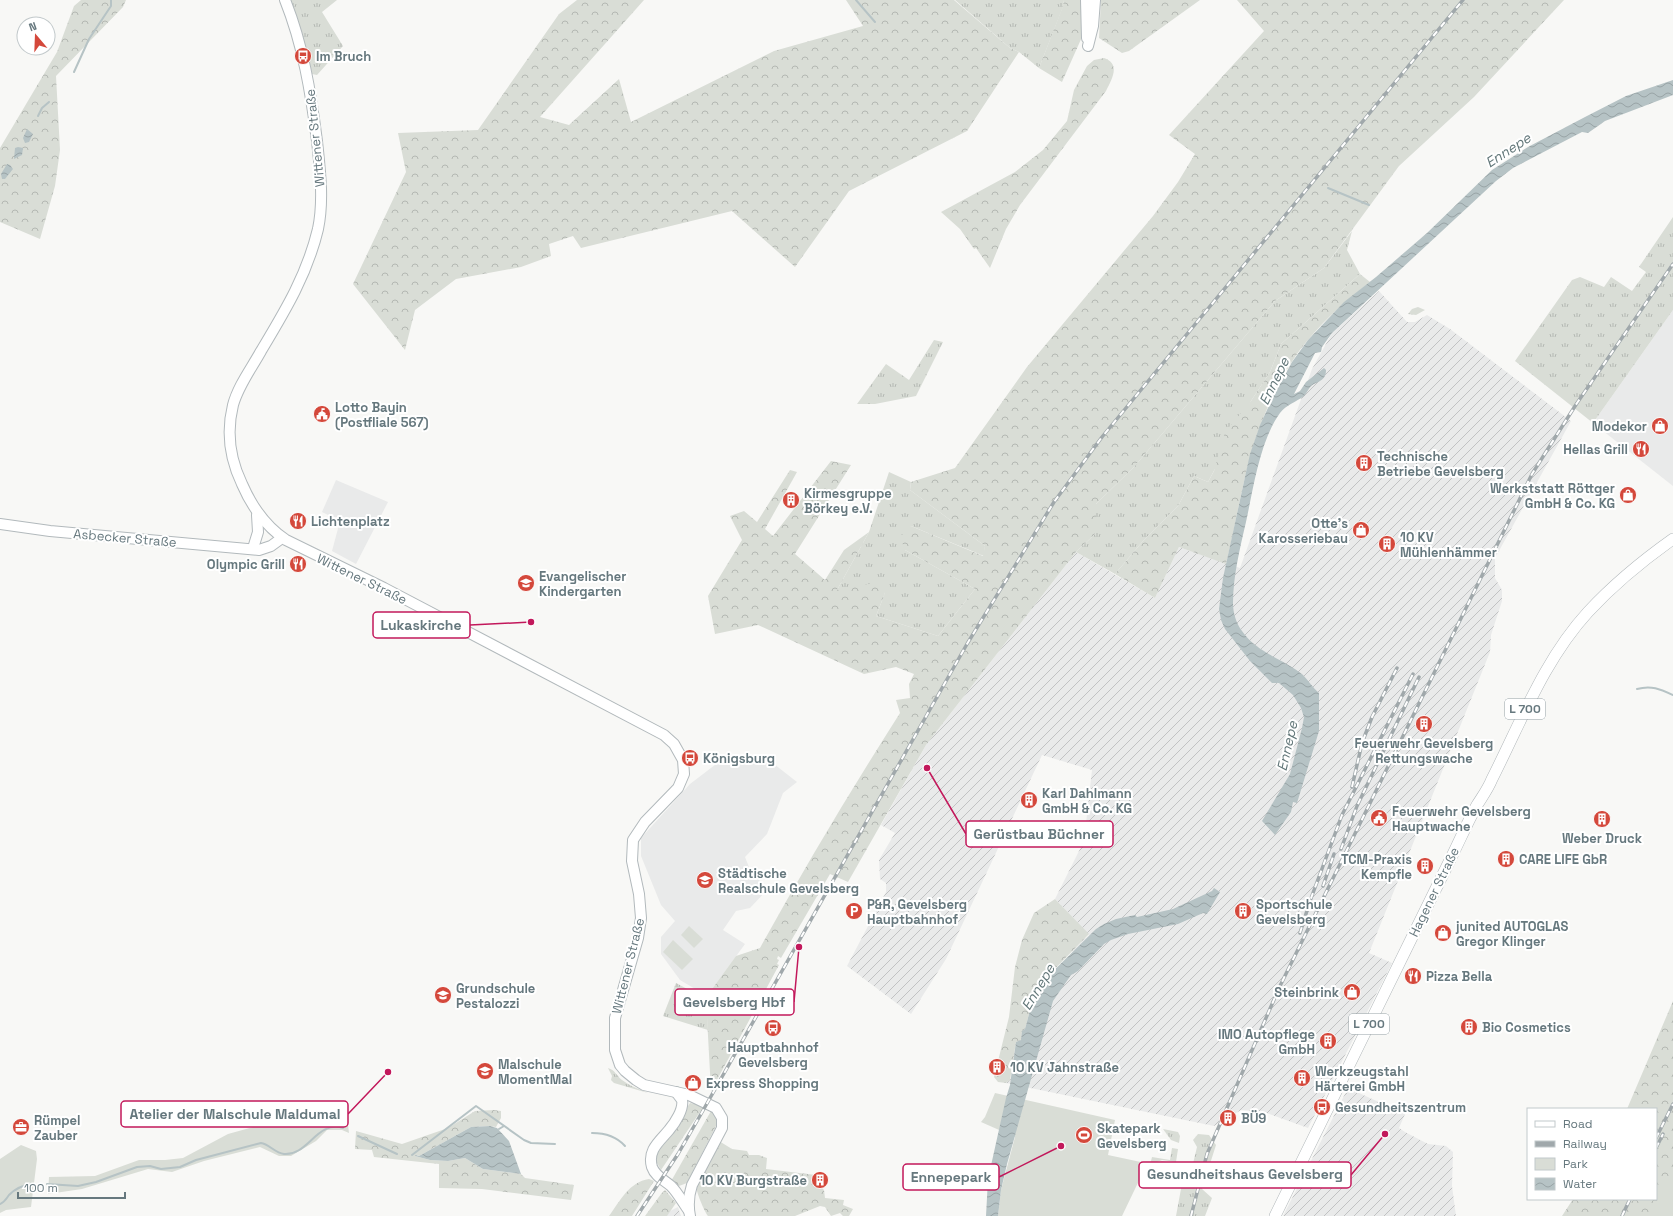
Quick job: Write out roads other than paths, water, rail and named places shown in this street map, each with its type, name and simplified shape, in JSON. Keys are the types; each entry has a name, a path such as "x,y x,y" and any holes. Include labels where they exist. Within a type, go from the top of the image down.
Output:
{"main road":[{"name":"Wittener Straße","path":"285,0 298,38 309,83 320,165 320,206 318,227 311,257 289,304 240,386 232,411 229,437 230,450 237,473 258,515 278,535 307,552 384,588 636,720 664,735 677,748 683,760 684,766 682,782 645,822 635,836 632,847 632,861 642,918 638,938 615,1018 614,1041 617,1059 624,1071 629,1075 644,1084 689,1095 719,1111 722,1118 722,1128 692,1185 690,1192 690,1214"},
{"path":"1086,0 1088,46 1093,26 1094,0"},
{"path":"252,546 258,532 258,515"},
{"name":"Asbecker Straße","path":"0,524 50,531 218,547 252,546"},
{"path":"252,546 278,535"},
{"name":"Hagener Straße","path":"1275,1216 1450,860 1478,804 1492,780 1536,688 1550,664 1587,613 1607,592 1673,539"},
{"path":"676,1092 681,1097 683,1103 690,1100 702,1101"},
{"name":"Wittener Straße","path":"683,1103 682,1109 669,1130 656,1144 651,1158 652,1166 656,1174 671,1186 690,1214"},
{"path":"671,1186 682,1190 692,1185"}],"water":[{"path":"1673,80 1673,95 1605,121 1588,133 1582,132 1513,168 1496,181 1332,333 1322,347 1321,352 1315,353 1294,394 1300,391 1306,382 1324,368 1326,370 1325,376 1323,379 1311,386 1304,396 1282,410 1273,424 1262,451 1258,466 1239,552 1234,583 1233,603 1235,618 1248,639 1263,650 1296,669 1319,693 1319,731 1297,803 1293,802 1291,812 1275,835 1262,821 1290,774 1304,717 1301,708 1293,695 1279,683 1272,683 1250,661 1225,629 1221,620 1219,609 1223,578 1250,454 1260,425 1274,395 1292,362 1308,340 1344,302 1376,277 1427,233 1492,170 1528,147 1626,96"},
{"path":"27,129 33,134 29,142 25,143 23,138"},
{"path":"15,148 23,148 22,155 14,159"},
{"path":"7,164 13,169 5,179 2,179 1,174"},
{"name":"Ennepe","path":"1214,888 1220,892 1207,914 1203,913 1178,924 1128,934 1111,940 1104,944 1078,971 1071,975 1053,1001 1007,1164 1001,1190 998,1216 986,1216 988,1179 1010,1085 1016,1042 1021,1040 1022,1031 1025,1029 1036,988 1096,929 1104,924 1116,919 1135,915 1137,917 1173,909 1212,891"},
{"path":"490,1126 497,1128 509,1141 521,1174 483,1169 465,1158 448,1161 430,1160 415,1156 419,1156 471,1127"}],"waterway":[{"path":"74,72 89,39 111,6 111,0"},
{"path":"856,0 875,22"},
{"path":"38,116 42,108 49,102"},
{"path":"1328,188 1369,205"},
{"path":"1637,689 1647,687 1655,688 1673,695"},
{"path":"412,1155 476,1106 524,1140 531,1143 555,1144"},
{"path":"499,1129 504,1126"},
{"path":"47,1184 78,1186 96,1182 137,1167 150,1166 161,1169 180,1167 196,1160 261,1143 284,1154 292,1153 300,1150 319,1133 326,1129 334,1127 343,1128"},
{"path":"592,1133 610,1136 625,1146"},
{"path":"358,1136 397,1154"},
{"path":"0,1204 17,1189 32,1184"}],"railway":[{"path":"637,1216 678,1154 967,644 1054,502 1102,437 1463,0"},
{"path":"1191,1216 1207,1154 1279,988 1532,474 1577,403 1673,264"},
{"path":"1352,787 1362,743 1372,717 1397,668"},
{"path":"1300,933 1310,901 1342,815 1413,674"},
{"path":"1341,849 1357,806 1419,677"},
{"path":"1323,886 1334,854"},
{"path":"1657,1136 1673,1104"},
{"path":"1657,1146 1663,1134"},
{"path":"1622,1216 1630,1200"}],"place":[{"name":"Im Bruch","path":"303,56"},
{"name":"Lotto Bayin (Postfliale 567)","path":"322,414"},
{"name":"Modekor","path":"1660,426"},
{"name":"Hellas Grill","path":"1641,449"},
{"name":"Technische Betriebe Gevelsberg","path":"1364,463"},
{"name":"Werkststatt Röttger GmbH & Co. KG","path":"1628,495"},
{"name":"Kirmesgruppe Börkey e.V.","path":"791,500"},
{"name":"Lichtenplatz","path":"298,521"},
{"name":"Otte's Karosseriebau","path":"1361,530"},
{"name":"10 KV Mühlenhämmer","path":"1387,544"},
{"name":"Olympic Grill","path":"298,564"},
{"name":"Evangelischer Kindergarten","path":"526,583"},
{"name":"Lukaskirche","path":"531,622"},
{"name":"Feuerwehr Gevelsberg Rettungswache","path":"1424,724"},
{"name":"Königsburg","path":"690,758"},
{"name":"Gerüstbau Büchner","path":"927,768"},
{"name":"Karl Dahlmann GmbH & Co. KG","path":"1029,800"},
{"name":"Feuerwehr Gevelsberg Hauptwache","path":"1379,818"},
{"name":"Weber Druck","path":"1602,819"},
{"name":"CARE LIFE GbR","path":"1506,859"},
{"name":"TCM-Praxis Kempfle","path":"1425,866"},
{"name":"Städtische Realschule Gevelsberg","path":"705,880"},
{"name":"P&R, Gevelsberg Hauptbahnhof","path":"854,911"},
{"name":"Sportschule Gevelsberg","path":"1243,911"},
{"name":"junited AUTOGLAS Gregor Klinger","path":"1443,933"},
{"name":"Gevelsberg Hbf","path":"799,947"},
{"name":"Pizza Bella","path":"1413,976"},
{"name":"Steinbrink","path":"1352,992"},
{"name":"Grundschule Pestalozzi","path":"443,995"},
{"name":"Bio Cosmetics","path":"1469,1027"},
{"name":"Hauptbahnhof Gevelsberg","path":"773,1028"},
{"name":"IMO Autopflege GmbH","path":"1328,1041"},
{"name":"10 KV Jahnstraße","path":"997,1067"},
{"name":"Malschule MomentMal","path":"485,1071"},
{"name":"Atelier der Malschule Maldumal","path":"388,1072"},
{"name":"Werkzeugstahl Härterei GmbH","path":"1302,1078"},
{"name":"Express Shopping","path":"693,1083"},
{"name":"Gesundheitszentrum","path":"1322,1107"},
{"name":"BÜ9","path":"1228,1118"},
{"name":"Rümpel Zauber","path":"21,1127"},
{"name":"Gesundheitshaus Gevelsberg","path":"1385,1134"},
{"name":"Skatepark Gevelsberg","path":"1084,1135"},
{"name":"Ennepepark","path":"1061,1146"},
{"name":"10 KV Burgstraße","path":"820,1180"}]}
